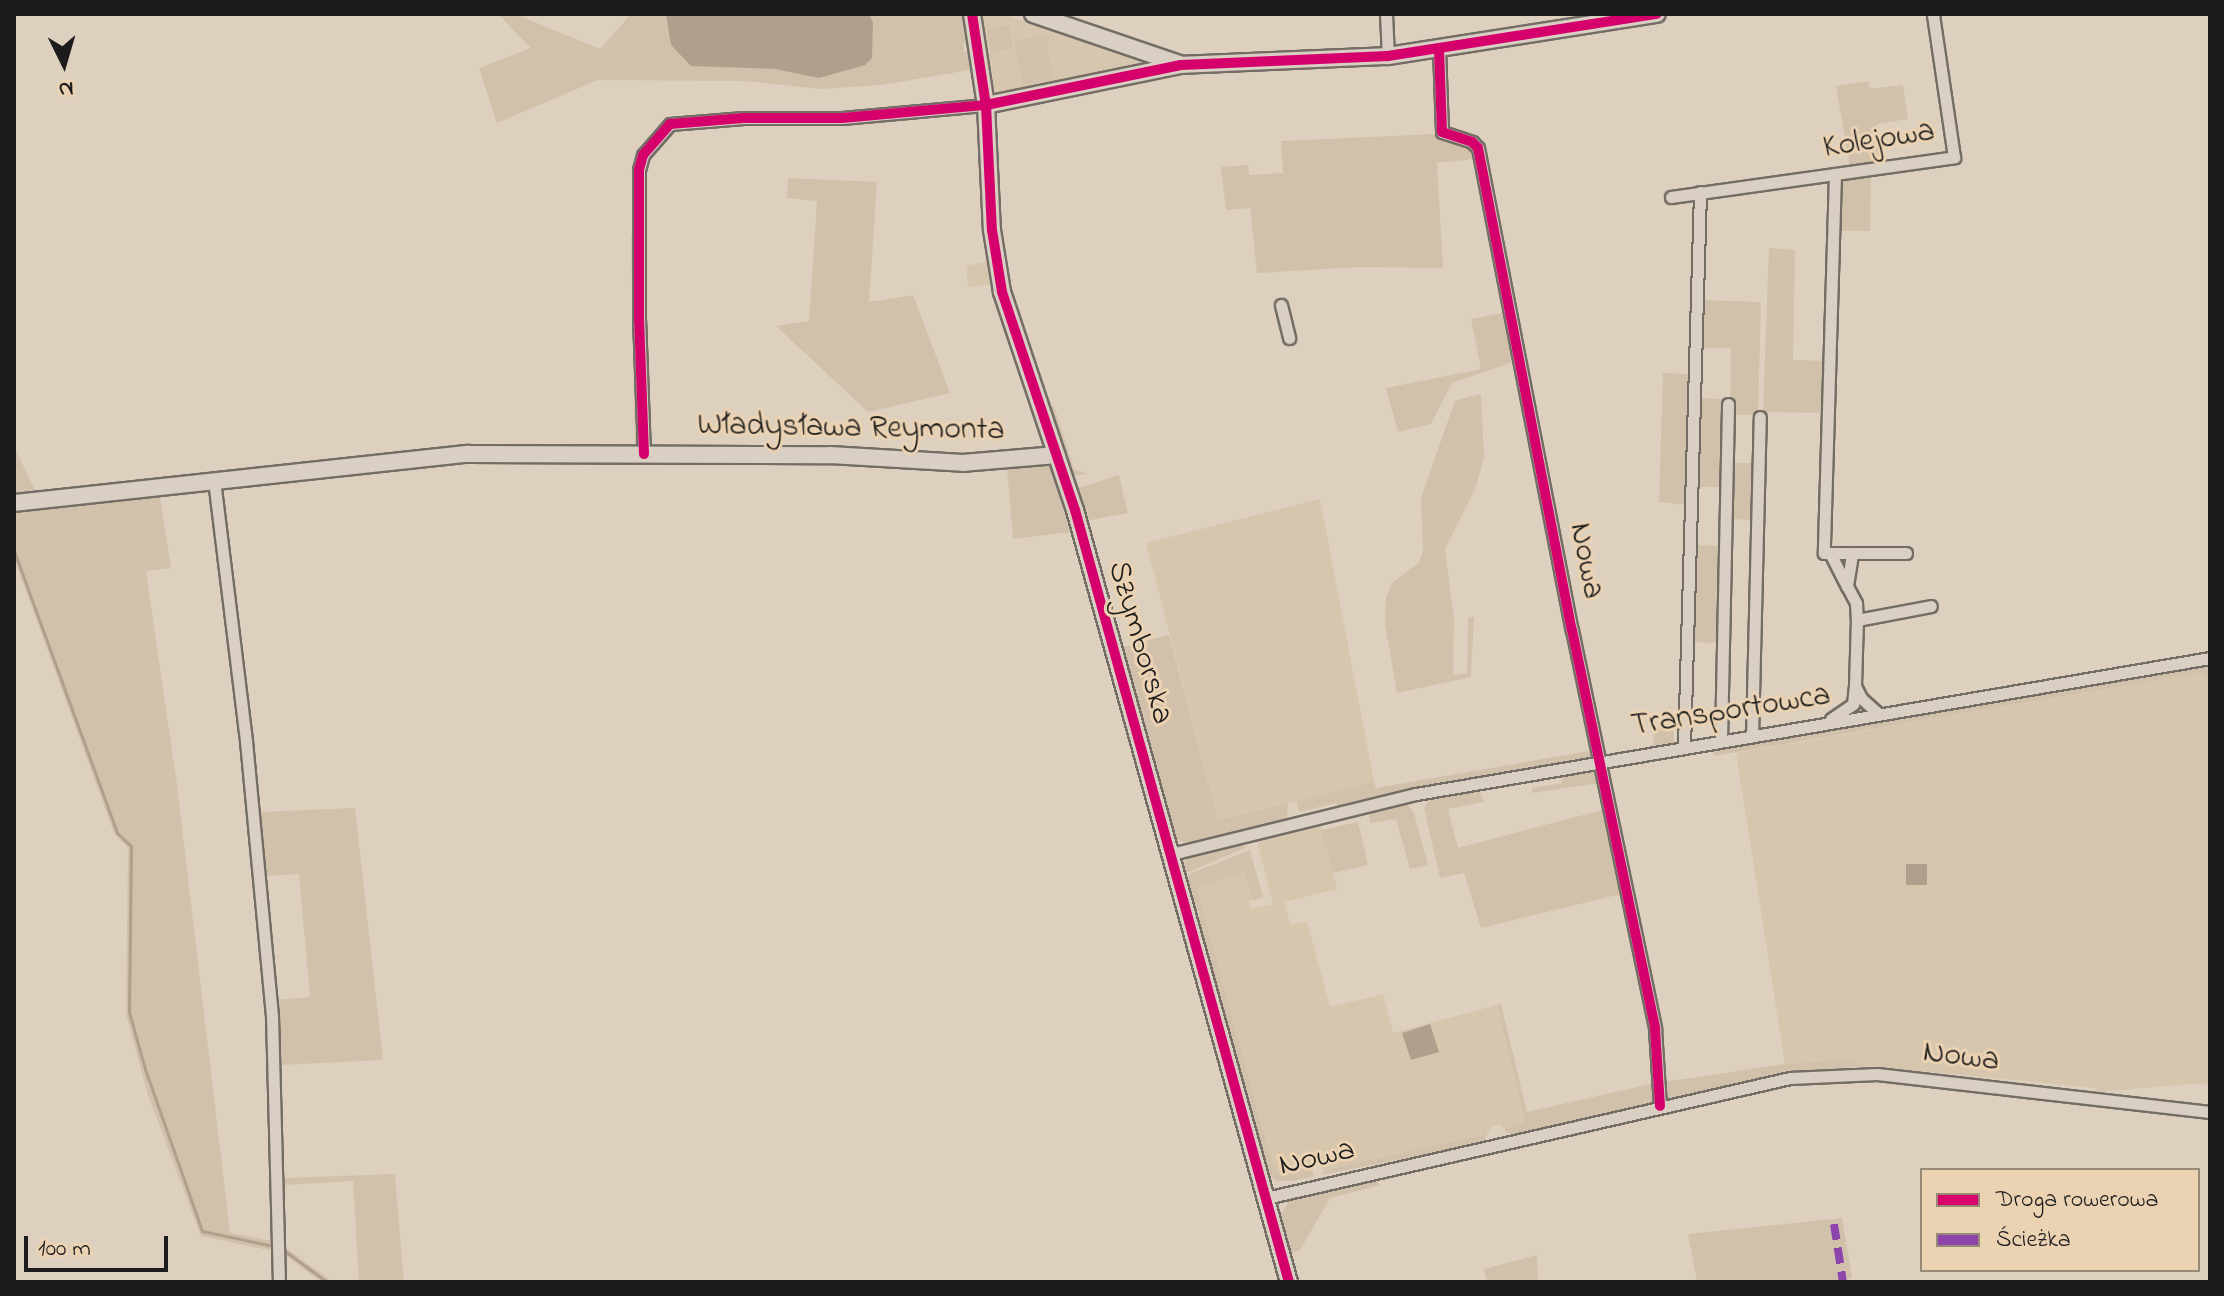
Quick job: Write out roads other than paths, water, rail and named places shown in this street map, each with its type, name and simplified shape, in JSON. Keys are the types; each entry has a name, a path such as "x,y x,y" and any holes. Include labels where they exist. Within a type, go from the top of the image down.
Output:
{"street":[{"name":"Szymborska","path":"972,14 986,105 997,265 1057,455 1289,1282"},
{"path":"1033,14 1181,65"},
{"path":"1386,14 1388,56"},
{"path":"644,454 639,170 643,155 670,124 744,118 842,118 986,105 1181,65 1388,56 1657,14"},
{"name":"Kolejowa","path":"1671,197 1954,157 1933,14"},
{"name":"Nowa","path":"1439,49 1442,132 1472,142 1478,148 1655,1029 1660,1106"},
{"path":"1835,174 1824,553 1906,553"},
{"path":"1684,747 1700,192"},
{"path":"1281,305 1289,338"},
{"path":"1721,741 1728,404"},
{"path":"1752,736 1760,417"},
{"name":"Władysława Reymonta","path":"14,503 467,454 830,455 963,463 1057,455"},
{"path":"214,480 246,741 272,1016 279,1282"},
{"path":"1819,724 1853,704 1855,686 1856,603 1830,553"},
{"path":"1847,586 1852,553"},
{"path":"1857,620 1931,606"},
{"name":"Transportowca","path":"1171,854 1416,794 2210,658"},
{"path":"1855,686 1861,698 1879,714"},
{"name":"Nowa","path":"1266,1198 1790,1078 1877,1074 2210,1112"}],"waterway":[{"path":"14,551 117,833 131,846 129,1012 145,1069 202,1231 273,1246"},
{"path":"282,1249 327,1282"}]}
